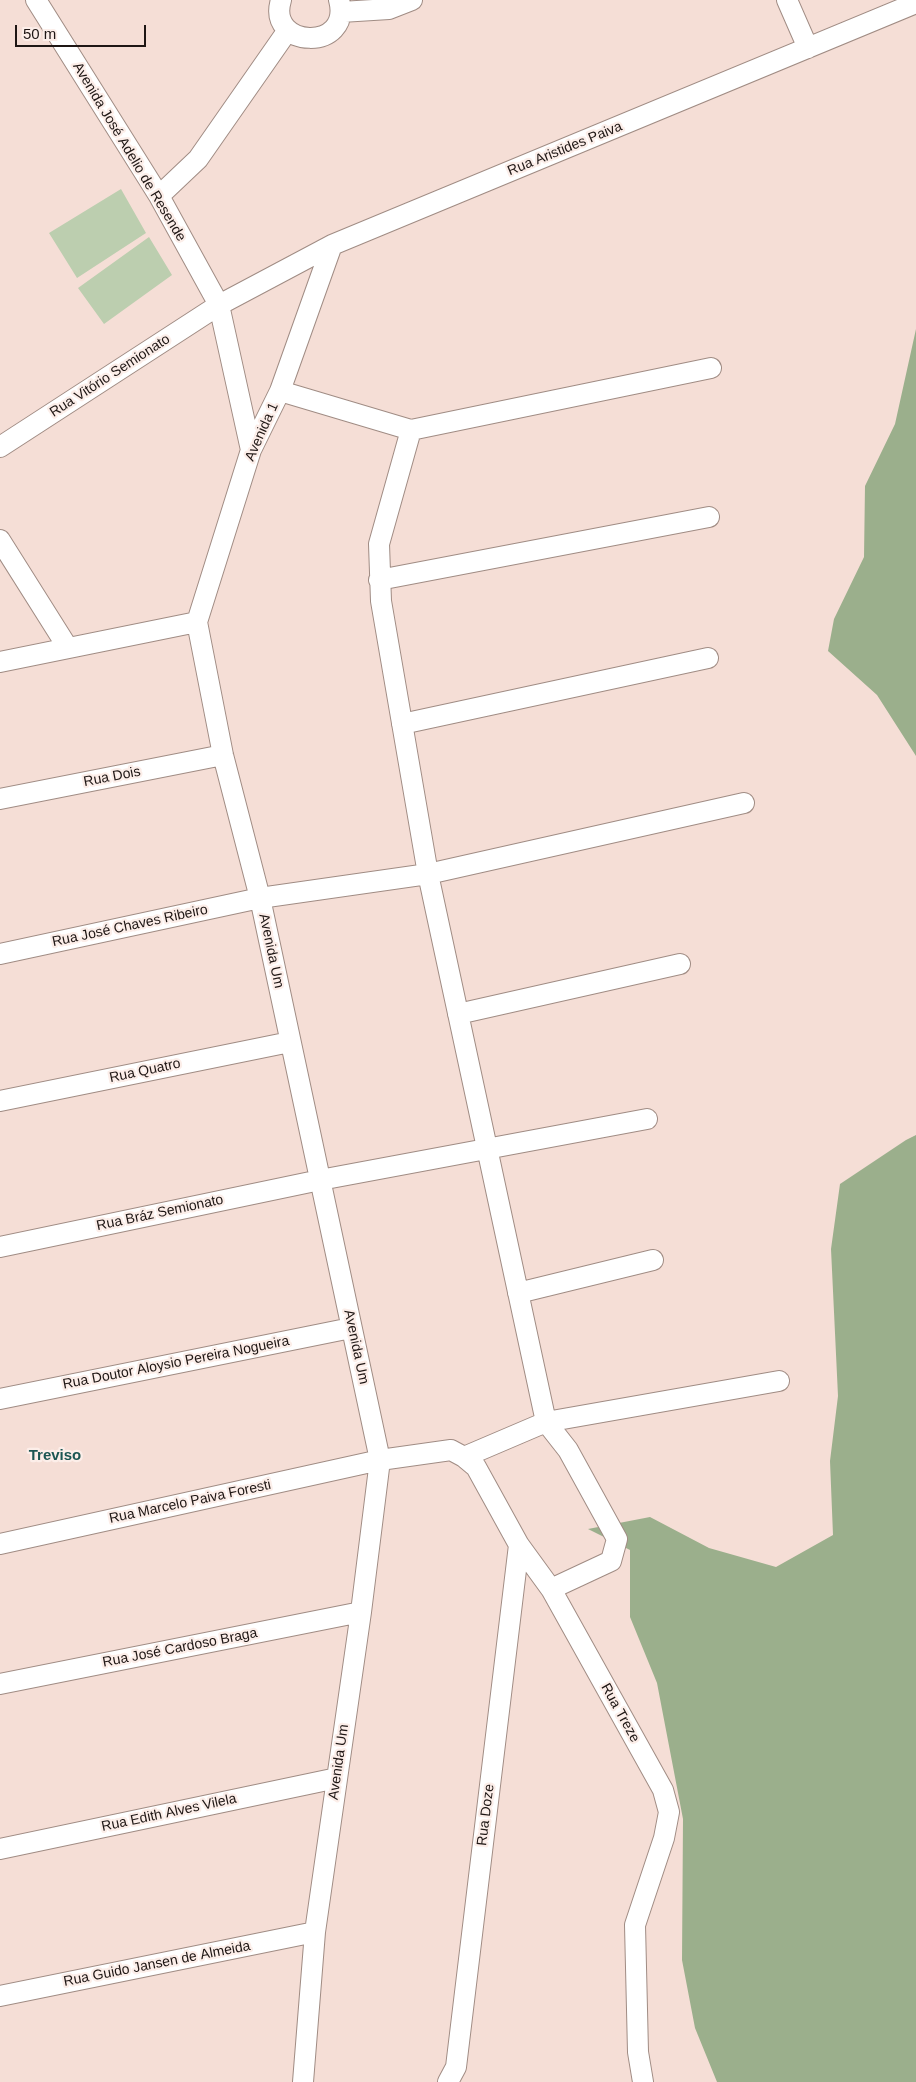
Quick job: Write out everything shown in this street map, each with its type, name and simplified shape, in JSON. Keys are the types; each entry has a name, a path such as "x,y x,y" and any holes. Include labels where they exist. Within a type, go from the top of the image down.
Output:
{"street":[{"name":"Avenida José Adelio de Resende","path":"36,0 159,196 220,306 251,450"},
{"path":"280,0 282,22 288,30 303,38 320,38 334,28 340,6 390,9 412,0"},
{"path":"787,0 808,48"},
{"name":"Rua Aristides Paiva","path":"220,306 332,245 916,3"},
{"path":"159,196 198,159 288,30"},
{"name":"Avenida 1","path":"197,622 251,450 280,392 332,245"},
{"name":"Rua Vitório Semionato","path":"0,447 220,306"},
{"path":"280,392 412,430 711,368"},
{"path":"412,430 379,544 379,580 428,874 546,1422 568,1450 618,1539 611,1560 551,1589"},
{"path":"379,580 709,517"},
{"path":"0,540 68,648"},
{"path":"0,662 197,622"},
{"name":"Avenida Um","path":"197,622 223,755 260,898 380,1460 361,1612 315,1932 303,2082"},
{"path":"402,724 708,658"},
{"name":"Rua Dois","path":"0,798 223,755"},
{"name":"Rua José Chaves Ribeiro","path":"0,954 260,898 428,874 744,803"},
{"path":"458,1014 680,964"},
{"name":"Rua Quatro","path":"0,1101 290,1042"},
{"name":"Rua Bráz Semionato","path":"0,1247 320,1180 647,1120"},
{"path":"518,1293 653,1260"},
{"name":"Rua Doutor Aloysio Pereira Nogueira","path":"0,1399 351,1328"},
{"path":"380,1460 451,1450 464,1456 546,1422 779,1381"},
{"name":"Rua Treze","path":"464,1456 476,1467 519,1545 551,1589 663,1790 669,1812 664,1838 635,1925 638,2052 643,2082"},
{"name":"Rua Marcelo Paiva Foresti","path":"0,1544 380,1460"},
{"name":"Rua Doze","path":"448,2082 456,2067 519,1545"},
{"name":"Rua José Cardoso Braga","path":"0,1684 361,1612"},
{"name":"Rua Edith Alves Vilela","path":"0,1849 337,1778"},
{"name":"Rua Guido Jansen de Almeida","path":"0,1996 315,1932"}],"green space":[{"path":"121,189 146,233 77,278 49,233"},
{"path":"149,237 172,275 104,324 78,288"},
{"path":"916,329 916,756 877,695 828,651 834,619 864,557 865,486 895,424"},
{"path":"916,1135 916,2082 717,2082 695,2028 682,1960 683,1819 657,1683 630,1617 630,1550 588,1529 650,1517 709,1548 776,1567 833,1535 830,1461 838,1396 831,1249 840,1184"}],"district":[{"name":"Treviso","path":"55,1456"}]}
